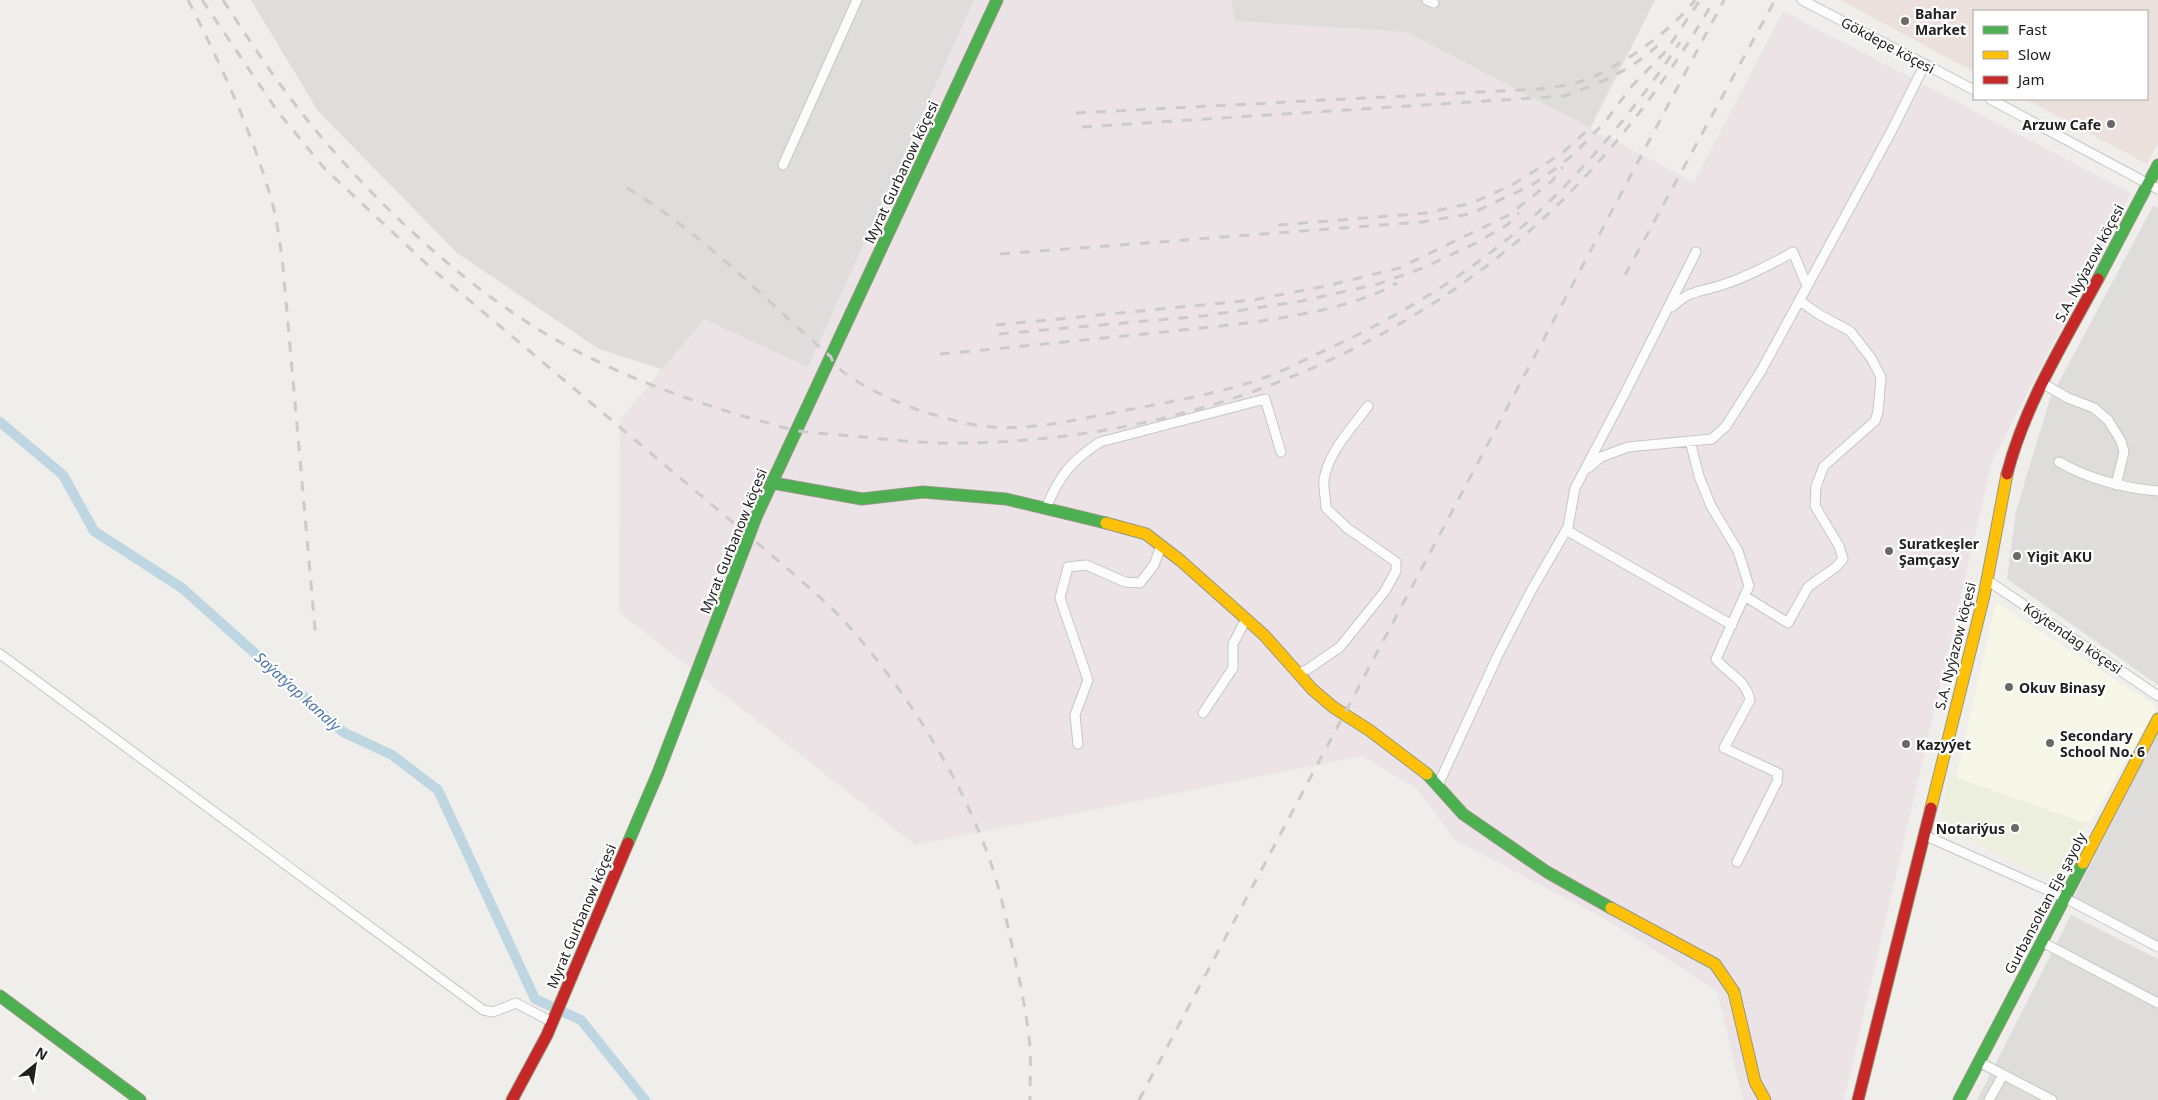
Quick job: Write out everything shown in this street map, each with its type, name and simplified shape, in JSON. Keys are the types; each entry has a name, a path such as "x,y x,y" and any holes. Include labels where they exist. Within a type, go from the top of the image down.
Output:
{"street":[{"path":"783,165 857,0"},
{"name":"Myrat Gurbanow köçesi","path":"512,1100 561,1002 658,773 756,517 997,0"},
{"name":"Gökdepe köçesi","path":"1802,0 1973,89"},
{"path":"1584,471 1600,457 1628,447 1712,438 1726,426 1761,371 1800,301 1891,132 1925,64"},
{"path":"1992,100 2153,186"},
{"name":"S.A. Nyýazow köçesi","path":"1858,1100 1987,580 2003,490 2014,448 2042,383 2153,186 2158,165"},
{"path":"1438,785 1498,655 1531,591 1566,530 1575,488 1696,252"},
{"path":"1666,311 1685,295 1726,284 1755,272 1793,252 1807,286"},
{"path":"1746,597 1788,623 1808,587 1836,567 1843,558 1839,546 1815,506 1816,486 1824,466 1875,421 1878,412 1881,377 1871,358 1850,332 1800,301"},
{"path":"2042,383 2068,398 2094,408 2108,420 2121,441 2124,452 2116,485"},
{"path":"1046,508 1067,468 1080,455 1100,442 1265,399 1281,452"},
{"path":"1299,673 1340,647 1385,591 1396,571 1396,562 1347,528 1326,508 1324,481 1329,464 1342,440 1368,406"},
{"path":"1690,441 1699,476 1711,506 1738,551 1749,586 1746,597 1716,659 1722,667 1738,678 1748,689 1750,700 1724,748 1778,774 1777,782 1736,862"},
{"path":"2059,462 2077,472 2116,485 2158,491"},
{"path":"773,483 862,499 923,492 1006,499 1146,534 1182,561 1246,619 1299,673 1312,689 1333,707 1422,768 1463,814 1547,872 1715,964 1734,992 1755,1082 1765,1100"},
{"path":"1566,530 1732,626"},
{"path":"1078,744 1075,715 1088,680 1060,598 1068,567 1086,565 1125,582 1140,583 1154,565 1161,546"},
{"name":"Köýtendag köçesi","path":"1987,580 2158,696"},
{"path":"1203,713 1233,668 1233,644 1246,619"},
{"path":"0,654 483,1010 493,1012 516,1003 552,1022"},
{"name":"Gurbansoltan Eje şayoly","path":"1959,1100 2158,719"},
{"path":"1924,835 2065,898 2158,947"},
{"path":"2042,942 2158,1003"},
{"path":"0,996 140,1100"},
{"path":"1979,1062 2052,1100"},
{"path":"1989,1100 2003,1074"}],"shaded area":[{"path":"251,0 1655,0 1563,182 780,407 599,349 457,253 318,111"},
{"path":"974,0 1231,0 1235,21 1407,32 1694,182 1783,11 2131,193 1992,461 1844,1100 1743,1100 1717,991 1609,921 1455,840 1417,789 1363,756 915,845 619,612 620,420 704,319 808,367"},
{"path":"1840,0 2158,0 2158,143 2147,164 2027,100 2148,100 2148,10 1973,10 1973,71"},
{"path":"2153,206 2158,208 2158,685 2007,579 2016,511 2050,399"},
{"name":"Secondary School No. 6","path":"1996,603 2153,704 2156,709 2092,819 2086,823 1956,778"},
{"path":"2158,732 2158,941 2074,897"},
{"path":"1956,778 2086,823 2055,875 2035,872 1950,829 1942,813 1948,781"},
{"path":"2071,915 2158,959 2158,1100 1977,1100"}],"waterway":[{"name":"Saýatýap kanaly","path":"0,422 63,475 94,531 182,588 343,732 392,755 438,790 535,999 581,1020 645,1100"}],"railway":[{"path":"188,0 212,47 244,120 262,170 276,222 283,267 316,640"},
{"path":"202,0 278,112 325,169 431,268 815,593 849,626 879,662 916,714 949,768 992,866 1005,914 1025,1011 1030,1047 1030,1100"},
{"path":"223,0 266,65 301,112 366,187 396,217 459,273 526,322 582,354 628,375 675,394 746,417 806,432 949,443 1038,439 1113,429 1187,412 1259,390 1328,361 1395,326 1459,286 1519,240 1576,187 1651,97 1673,66 1714,0"},
{"path":"1076,113 1538,89 1569,84 1594,76 1643,48 1673,24 1695,0"},
{"path":"1000,254 1422,222 1470,214 1532,185 1575,153 1605,122 1631,87 1666,51 1700,0"},
{"path":"1139,1100 1724,0"},
{"path":"1625,275 1775,0"},
{"path":"1082,127 1564,96 1617,74 1641,59 1663,40"},
{"path":"627,188 655,206 708,246 831,357 836,365 857,382 914,409 975,425 993,427 1044,425 1181,400 1252,382 1342,343 1420,301 1493,251 1538,212 1582,167 1625,118 1680,42"},
{"path":"1278,225 1426,213 1472,203 1512,185 1561,154 1589,129"},
{"path":"996,325 1253,300 1326,286 1399,268 1509,215 1552,181 1563,167"},
{"path":"999,334 1203,316 1302,301 1378,284 1423,268 1474,244 1507,225 1519,213"},
{"path":"940,354 1199,328 1288,317 1347,303 1374,294 1397,283"}],"traffic: fast":[{"path":"756,517 997,0"},
{"path":"2098,279 2158,165"},
{"path":"773,483 862,499 923,492 1006,499 1106,523"},
{"path":"744,549 756,517"},
{"path":"628,843 658,773 744,549"},
{"path":"1427,774 1463,814 1547,872 1611,908"},
{"path":"1959,1100 2083,863"},
{"path":"0,996 140,1100"}],"traffic: slow":[{"path":"1931,808 1984,596 2007,474"},
{"path":"1106,523 1146,534 1181,561 1264,635 1312,689 1333,707 1369,730 1427,774"},
{"path":"2083,863 2158,719"},
{"path":"1611,908 1715,964 1734,992 1755,1082 1765,1100"}],"traffic: jam":[{"path":"2007,474 2024,423 2046,374 2098,279"},
{"path":"1858,1100 1931,808"},
{"path":"512,1100 547,1035 628,843"}],"place":[{"name":"Bahar Market","path":"1905,21"},
{"name":"Arzuw Cafe","path":"2111,124"},
{"name":"Suratkeşler Şamçasy","path":"1889,551"},
{"name":"Yigit AKU","path":"2017,556"},
{"name":"Okuv Binasy","path":"2009,687"},
{"name":"Secondary School No. 6","path":"2050,743"},
{"name":"Kazyýet","path":"1906,744"},
{"name":"Notariýus","path":"2015,828"}]}
